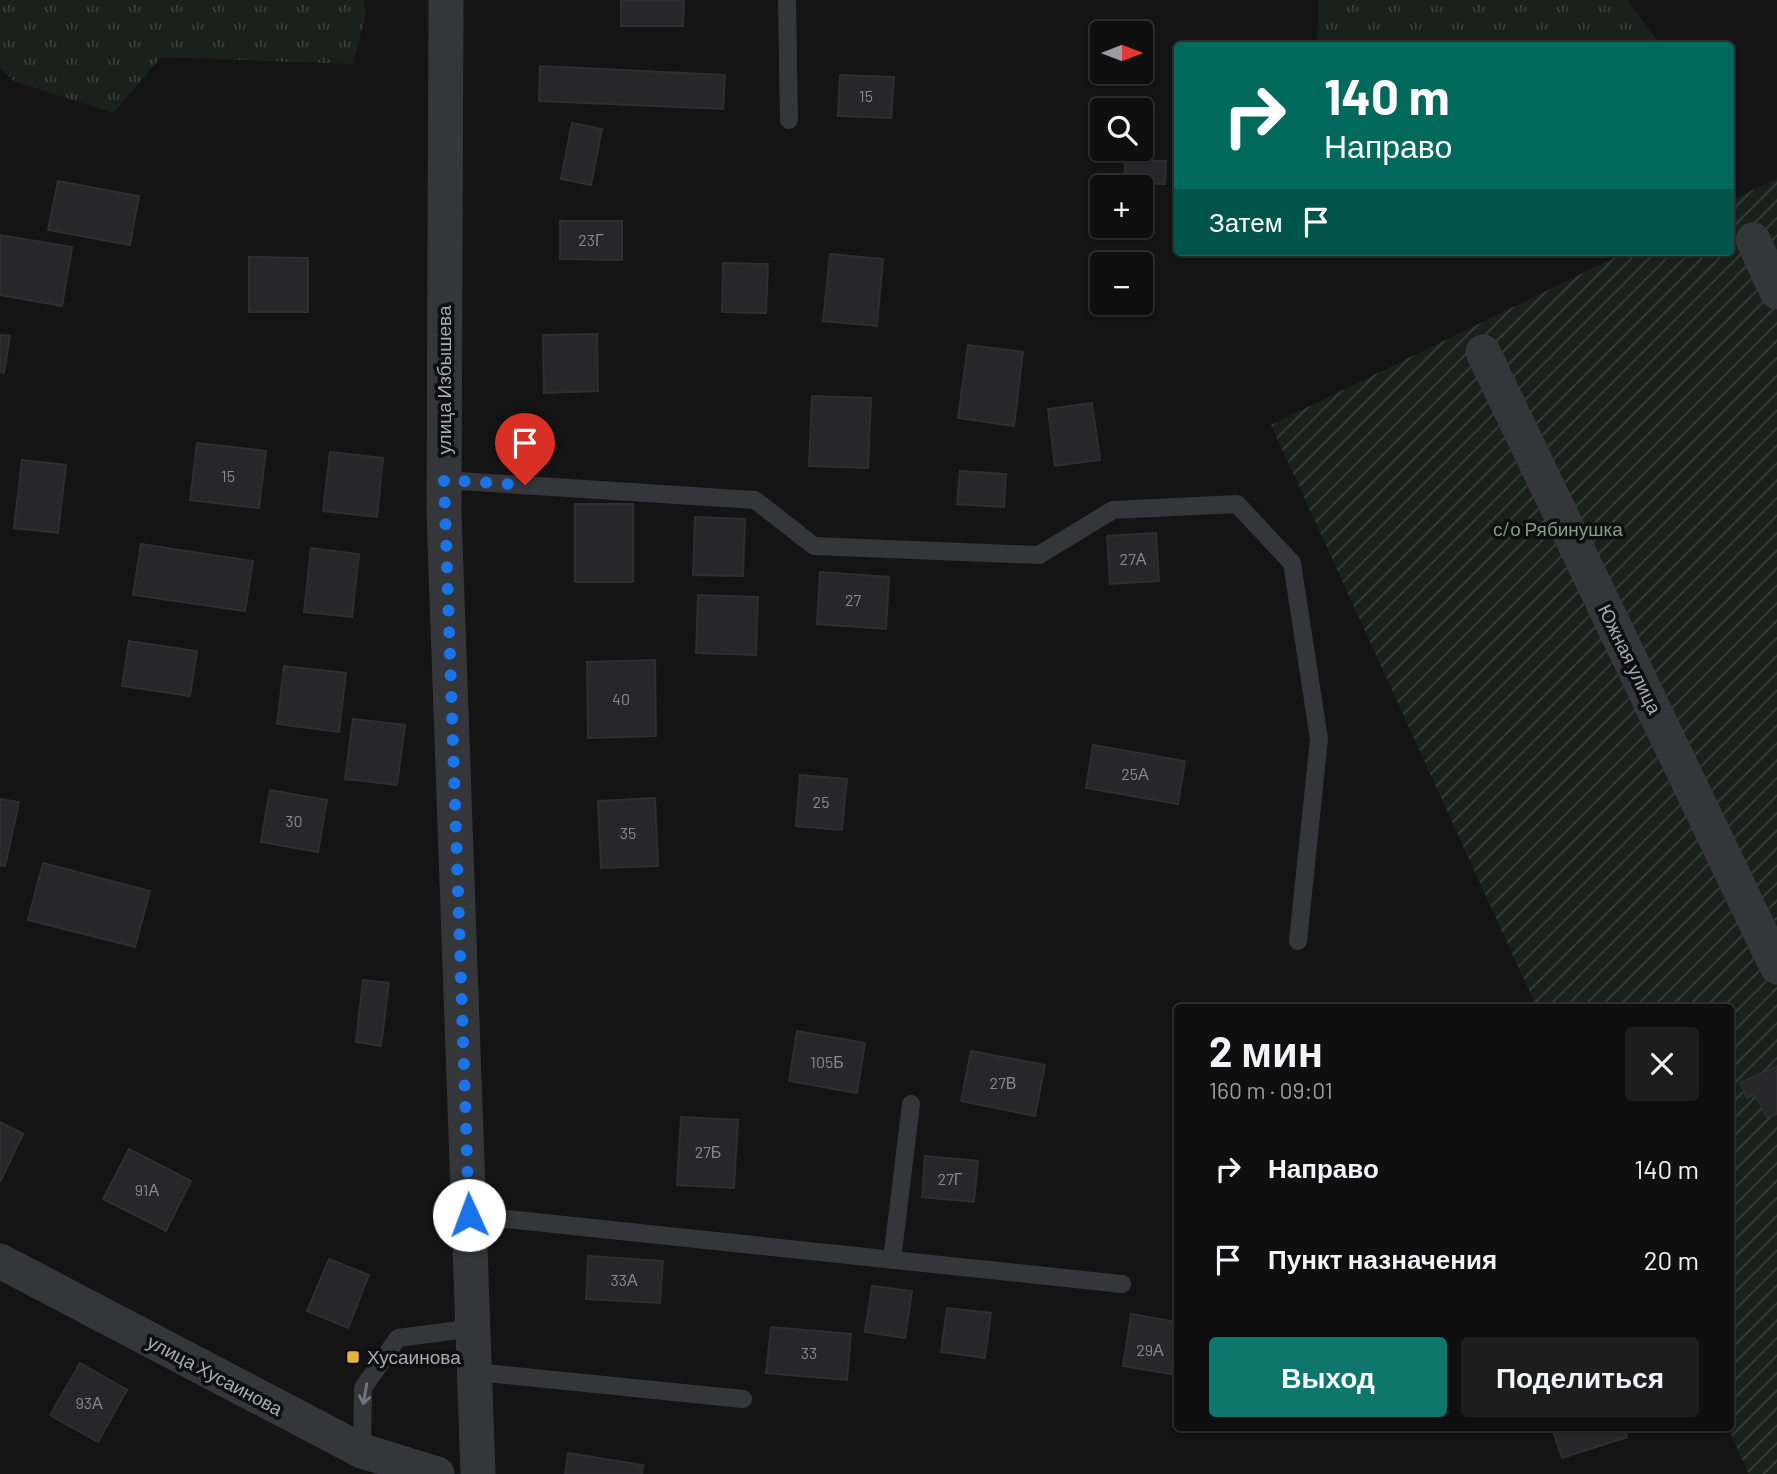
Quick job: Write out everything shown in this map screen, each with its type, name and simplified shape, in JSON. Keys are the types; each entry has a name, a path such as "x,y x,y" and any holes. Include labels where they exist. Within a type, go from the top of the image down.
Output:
{"street":[{"name":"улица Избышева","path":"446,0 444,480 478,1474"},
{"path":"1753,240 1777,292"},
{"name":"Южная улица","path":"1483,352 1777,967"},
{"name":"улица Хусаинова","path":"0,1261 362,1451 437,1474"}],"lane":[{"path":"787,0 789,120"},
{"path":"444,480 755,500 814,546 1039,555 1112,510 1237,504 1292,564 1319,738 1298,941"},
{"path":"892,1260 911,1104"},
{"path":"469,1215 1122,1284"},
{"path":"362,1451 363,1388 398,1338 474,1328"},
{"path":"476,1372 743,1399"}],"green space":[{"path":"0,0 363,0 366,14 353,64 161,57 113,113 14,81 0,68"},
{"path":"1319,0 1628,0 1658,42 1317,42"},
{"name":"с/о Рябинушка","path":"1777,178 1777,1474 1749,1474 1729,1431 1734,1431 1734,1004 1535,1004 1271,425 1618,256 1734,256 1734,200"}],"building":[{"path":"621,0 684,0 683,26 621,26"},
{"path":"540,66 725,75 723,109 539,101"},
{"path":"840,75 894,77 891,118 838,116"},
{"path":"572,123 602,129 591,185 561,179"},
{"path":"1125,161 1166,161 1165,184 1153,184 1153,175 1125,175"},
{"path":"58,181 139,196 130,245 48,230"},
{"path":"560,221 622,221 622,260 560,259"},
{"path":"0,235 72,247 62,306 0,295"},
{"path":"830,254 883,259 877,326 823,321"},
{"path":"249,257 308,258 308,312 249,312"},
{"path":"723,263 768,264 766,313 722,312"},
{"path":"597,334 598,391 544,393 543,335"},
{"path":"0,335 10,336 4,373 0,372"},
{"path":"968,345 1023,352 1014,426 958,418"},
{"path":"812,396 871,398 868,468 809,466"},
{"path":"1092,403 1100,460 1055,466 1048,409"},
{"path":"197,443 266,451 259,508 190,500"},
{"path":"330,452 383,458 377,517 323,511"},
{"path":"22,460 66,465 58,533 14,528"},
{"path":"960,471 1006,474 1004,507 957,504"},
{"path":"575,504 633,504 633,582 575,582"},
{"path":"695,517 745,519 743,576 693,575"},
{"path":"1156,533 1159,581 1110,584 1107,536"},
{"path":"141,544 253,561 245,611 133,595"},
{"path":"311,548 359,554 352,617 304,612"},
{"path":"820,572 889,577 886,629 817,624"},
{"path":"698,595 758,597 756,655 696,653"},
{"path":"129,641 197,651 190,696 122,686"},
{"path":"655,660 656,736 588,738 587,662"},
{"path":"284,666 346,673 339,732 277,724"},
{"path":"353,719 405,725 397,785 345,779"},
{"path":"1093,745 1185,761 1178,804 1086,788"},
{"path":"800,775 847,779 842,830 796,826"},
{"path":"270,790 327,800 318,852 261,842"},
{"path":"655,798 658,866 601,868 598,801"},
{"path":"0,799 19,802 5,866 0,865"},
{"path":"43,863 150,891 135,947 28,920"},
{"path":"363,980 389,983 381,1046 356,1042"},
{"path":"797,1031 865,1043 857,1093 789,1081"},
{"path":"971,1051 1045,1065 1035,1116 961,1101"},
{"path":"1777,1066 1777,1114 1767,1118 1755,1094 1747,1098 1740,1083"},
{"path":"681,1117 738,1120 734,1188 677,1185"},
{"path":"0,1122 23,1134 0,1182"},
{"path":"129,1149 191,1181 166,1231 103,1199"},
{"path":"925,1156 978,1161 974,1202 922,1197"},
{"path":"588,1256 663,1261 660,1303 586,1299"},
{"path":"329,1259 369,1275 348,1328 307,1311"},
{"path":"872,1286 912,1291 905,1338 865,1332"},
{"path":"947,1308 991,1313 985,1358 941,1352"},
{"path":"1131,1314 1174,1321 1171,1374 1123,1366"},
{"path":"771,1327 851,1334 847,1380 766,1373"},
{"path":"80,1363 127,1390 98,1442 50,1415"},
{"path":"1553,1431 1625,1431 1627,1437 1562,1458"},
{"path":"568,1453 643,1465 642,1474 565,1474"}],"place":[{"name":"Хусаинова","path":"353,1357"}],"route":[{"path":"469,1215 444,480 525,485"}]}
